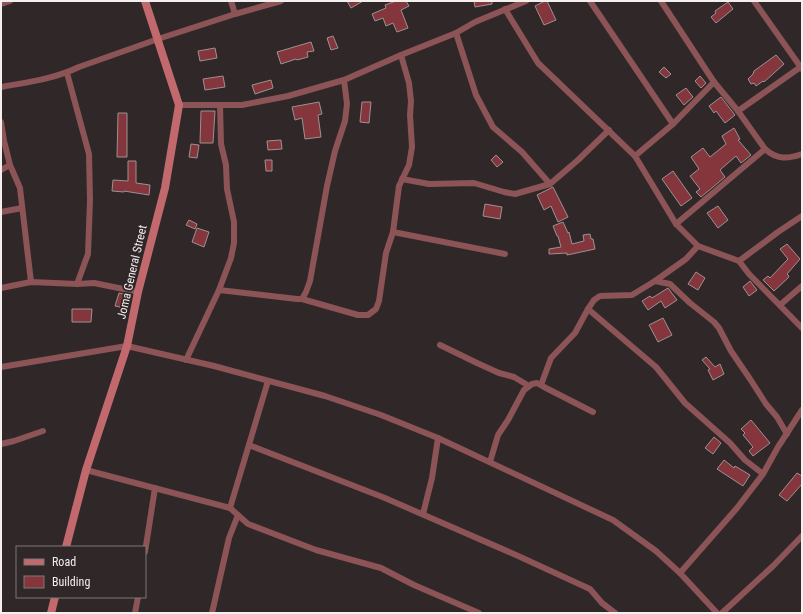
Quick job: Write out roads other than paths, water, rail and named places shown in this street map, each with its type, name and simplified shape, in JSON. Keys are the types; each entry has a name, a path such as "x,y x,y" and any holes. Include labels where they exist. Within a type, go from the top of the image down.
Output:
{"street":[{"path":"1,4 10,1"},
{"name":"Joma General Street","path":"66,546 86,470 127,346 138,292 165,188 179,105 145,1"},
{"path":"231,1 235,14"},
{"path":"1,87 39,81 67,73 79,67 158,39 281,1"},
{"path":"179,105 242,106 288,96 344,80 456,33 475,22 526,1"},
{"path":"590,1 674,124"},
{"path":"661,1 714,82 738,111 765,149 769,153 790,158 802,154"},
{"path":"738,111 802,67 757,2"},
{"path":"505,9 538,63 635,156 676,224 698,246 739,261 749,274 802,328"},
{"path":"456,33 476,95 493,127 522,152 550,184"},
{"path":"219,290 302,299 358,315 368,315 376,310 379,301 386,253 393,232 399,186 409,165 412,147 410,115 412,101 409,83 401,55"},
{"path":"67,73 88,154 90,200 88,254 77,284"},
{"path":"302,299 310,281 327,186 335,151 345,121 347,104 344,80"},
{"path":"635,156 674,124 714,82"},
{"path":"186,360 219,290 231,258 234,243 234,222 227,189 226,164 221,144 220,105"},
{"path":"1,122 10,165 20,188 31,282"},
{"path":"402,179 429,184 474,183 515,194 550,184 578,160 609,130"},
{"path":"676,224 765,149"},
{"path":"1,170 10,165"},
{"path":"1,212 22,208"},
{"path":"739,261 802,216"},
{"path":"393,232 506,254"},
{"path":"541,385 551,358 575,333 594,300 600,296 632,295 686,259 698,246"},
{"path":"655,281 670,284 690,303 714,322 766,404 778,417 787,434"},
{"path":"1,288 31,282 77,284 94,283 138,292"},
{"path":"780,305 802,286"},
{"path":"588,309 656,367 685,403 730,443 745,460 763,474"},
{"path":"440,345 484,366 514,377 529,386"},
{"path":"1,366 127,346 325,396 382,415 438,438 613,520 656,551 680,573 717,613"},
{"path":"230,508 268,381"},
{"path":"490,462 498,435 521,396 529,386 536,383 541,385 593,412"},
{"path":"680,573 737,508 763,474 778,447 802,410"},
{"path":"1,444 14,441 43,430"},
{"path":"423,514 432,478 438,438"},
{"path":"249,444 386,498 590,589 602,603 615,613"},
{"path":"86,470 230,508 248,524 309,547 381,568 414,586 479,613"},
{"path":"146,546 155,488"},
{"path":"212,613 229,538 238,515"},
{"path":"722,613 773,566 802,536"},
{"path":"51,613 55,598"},
{"path":"135,613 138,598"}]}
